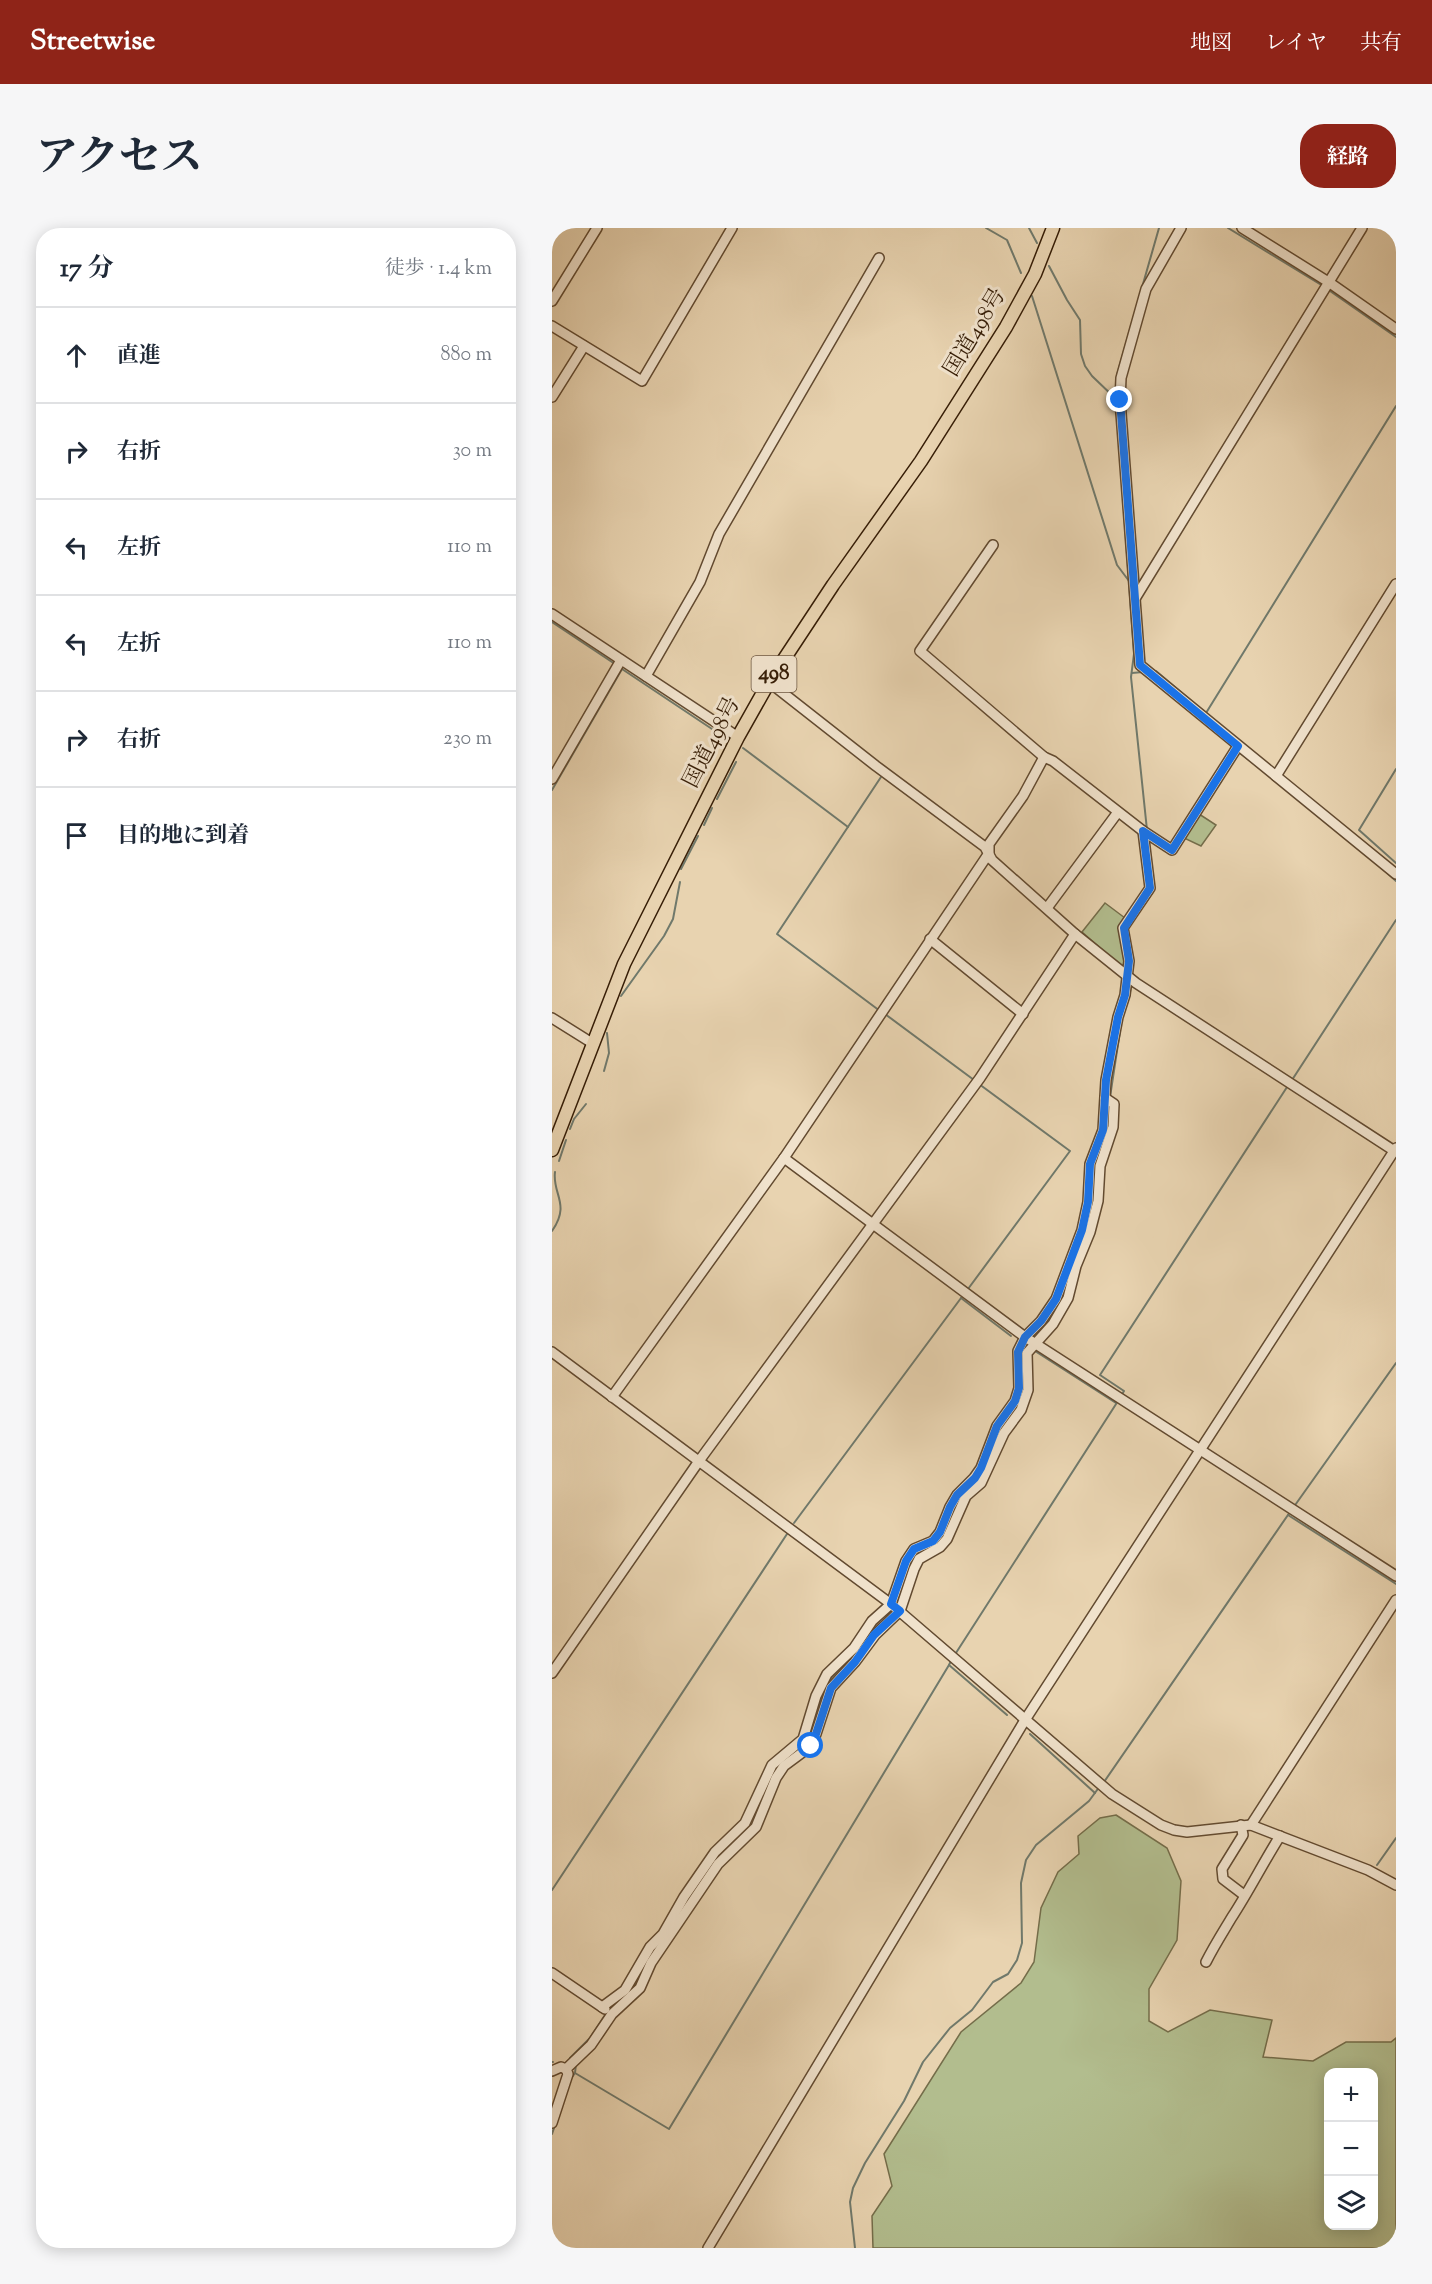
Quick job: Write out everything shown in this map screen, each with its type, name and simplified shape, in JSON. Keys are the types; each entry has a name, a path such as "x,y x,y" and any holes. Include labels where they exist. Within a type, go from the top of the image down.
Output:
{"highway":[{"name":"国道498号","path":"552,1150 624,964 738,737 769,681 921,460 1006,327 1035,274 1053,228"}],"street":[{"path":"552,301 597,228"},
{"path":"552,326 642,381 732,228"},
{"path":"1180,228 1146,289 1121,378 1120,400 1140,665 1396,874"},
{"path":"1242,228 1330,283 1396,329"},
{"path":"1136,597 1362,228"},
{"path":"646,676 700,582 719,534 879,258"},
{"path":"552,397 584,346"},
{"path":"993,545 920,651 1044,757 1053,760 1118,812 1172,850 1238,746"},
{"path":"1276,776 1396,584"},
{"path":"552,614 738,737"},
{"path":"552,779 621,660"},
{"path":"708,2248 1025,1720 1396,1150 1136,983 992,860 985,847 876,766 769,681"},
{"path":"612,1397 784,1158 989,853 989,844 1023,796 1044,757"},
{"path":"1047,908 1118,812"},
{"path":"602,2007 625,1990 650,1947 663,1934 715,1852 745,1823 772,1765 803,1739 816,1696 827,1674 854,1648 862,1632 891,1604 906,1561 914,1549 933,1541 940,1532 957,1495 975,1478 981,1468 997,1426 1015,1401 1019,1388 1018,1352 1025,1337 1041,1321 1056,1299 1082,1230 1088,1202 1090,1164 1103,1130 1105,1098 1118,1017 1125,995 1129,961 1124,928 1150,888 1146,833"},
{"path":"552,1673 699,1461 977,1082 1076,934"},
{"path":"930,939 1023,1014"},
{"path":"552,1018 592,1043"},
{"path":"552,2071 571,2064 591,2045 612,2014 640,1988 651,1963 718,1864 756,1827 784,1766 811,1746 831,1688 855,1662 874,1635 900,1611 919,1559 940,1547 947,1539 966,1496 981,1484 1004,1433 1021,1410 1028,1390 1027,1353 1062,1312 1076,1266 1090,1232 1098,1201 1100,1166 1113,1127 1114,1104 1105,1098"},
{"path":"784,1158 1025,1337 1396,1576"},
{"path":"552,1352 891,1604 1096,1782 1161,1825 1186,1832 1246,1825 1368,1870 1396,1885"},
{"path":"1244,1895 1223,1879 1222,1869 1243,1835 1246,1825 1396,1600"},
{"path":"1206,1962 1220,1934 1232,1918 1280,1836"},
{"path":"552,1973 612,2014"},
{"path":"552,2123 571,2064"}],"green space":[{"path":"1199,814 1216,825 1201,846 1184,838"},
{"path":"1105,903 1125,918 1125,962 1122,967 1082,932"},
{"path":"1116,1815 1167,1848 1181,1881 1177,1940 1149,1989 1149,2021 1168,2032 1210,2010 1272,2020 1263,2057 1313,2061 1346,2042 1391,2042 1396,2038 1396,2248 873,2248 872,2216 892,2186 884,2154 961,2032 1021,1983 1034,1962 1041,1908 1058,1872 1079,1854 1078,1836 1100,1818"}],"waterway":[{"path":"986,228 1007,240 1021,273"},
{"path":"1029,228 1037,243"},
{"path":"1117,375 1159,228"},
{"path":"1228,228 1323,286"},
{"path":"1049,266 1080,320 1081,354 1085,366 1116,399"},
{"path":"1330,291 1396,337"},
{"path":"1032,296 1117,565 1129,581"},
{"path":"1204,712 1206,713 1396,406"},
{"path":"1122,483 1134,654 1131,677 1147,830"},
{"path":"552,622 615,664"},
{"path":"619,667 712,729 723,739"},
{"path":"552,790 622,669"},
{"path":"1156,671 1195,704"},
{"path":"1132,673 1143,672"},
{"path":"743,748 848,827"},
{"path":"1240,753 1257,766"},
{"path":"717,799 736,762"},
{"path":"1396,769 1359,830 1396,863"},
{"path":"880,1011 777,934 881,777"},
{"path":"704,825 712,808"},
{"path":"681,869 698,836"},
{"path":"1382,868 1396,881"},
{"path":"621,996 664,936 673,919 680,882"},
{"path":"1144,905 1153,892"},
{"path":"1292,1080 1396,920"},
{"path":"1132,964 1132,977"},
{"path":"1129,997 1132,982"},
{"path":"885,1014 974,1080"},
{"path":"1110,1097 1120,1031"},
{"path":"604,1071 609,1053 607,1033"},
{"path":"968,1289 1070,1151 979,1084"},
{"path":"1121,1396 1124,1391 1100,1375 1289,1084"},
{"path":"570,1129 574,1119 586,1104"},
{"path":"1108,1130 1109,1106"},
{"path":"559,1161 566,1140"},
{"path":"1094,1199 1095,1165 1101,1149"},
{"path":"552,1231 561,1206 555,1172"},
{"path":"794,1523 964,1294"},
{"path":"961,1298 1011,1336"},
{"path":"1031,1339 1049,1322"},
{"path":"1035,1351 1116,1403"},
{"path":"1293,1508 1396,1363"},
{"path":"954,1656 1118,1401"},
{"path":"999,1431 1019,1404"},
{"path":"1104,1782 1290,1512"},
{"path":"1288,1515 1396,1584"},
{"path":"945,1533 949,1521"},
{"path":"552,1890 787,1534"},
{"path":"910,1564 915,1556 931,1547"},
{"path":"903,1589 907,1572"},
{"path":"804,1746 811,1734 824,1691 831,1678 858,1651 871,1632 892,1613"},
{"path":"951,1661 949,1665 1007,1715"},
{"path":"575,2073 669,2129 949,1665"},
{"path":"1030,1734 1095,1793"},
{"path":"767,1787 778,1765"},
{"path":"855,2248 850,2202 853,2188 865,2163 904,2101 923,2062 950,2028 972,2010 993,1982 1008,1974 1017,1960 1022,1943 1021,1883 1026,1860 1036,1845 1089,1801 1100,1786"},
{"path":"1377,1865 1396,1838"},
{"path":"715,1861 719,1854 734,1842"},
{"path":"632,1989 646,1962"},
{"path":"572,2060 570,2058 590,2038 609,2009 618,2003"},
{"path":"570,2080 575,2073 576,2064"},
{"path":"552,2134 555,2125"}],"route":[{"path":"811,1746 831,1688 865,1650 874,1635 900,1611 891,1604 906,1561 914,1549 933,1541 940,1532 957,1495 975,1478 981,1468 987,1447 997,1426 1015,1401 1019,1388 1018,1352 1025,1337 1049,1312 1064,1282 1069,1262 1082,1230 1088,1202 1090,1164 1103,1130 1106,1080 1118,1017 1125,995 1129,961 1124,928 1150,888 1143,831 1172,850 1238,746 1140,665 1120,400"}]}
